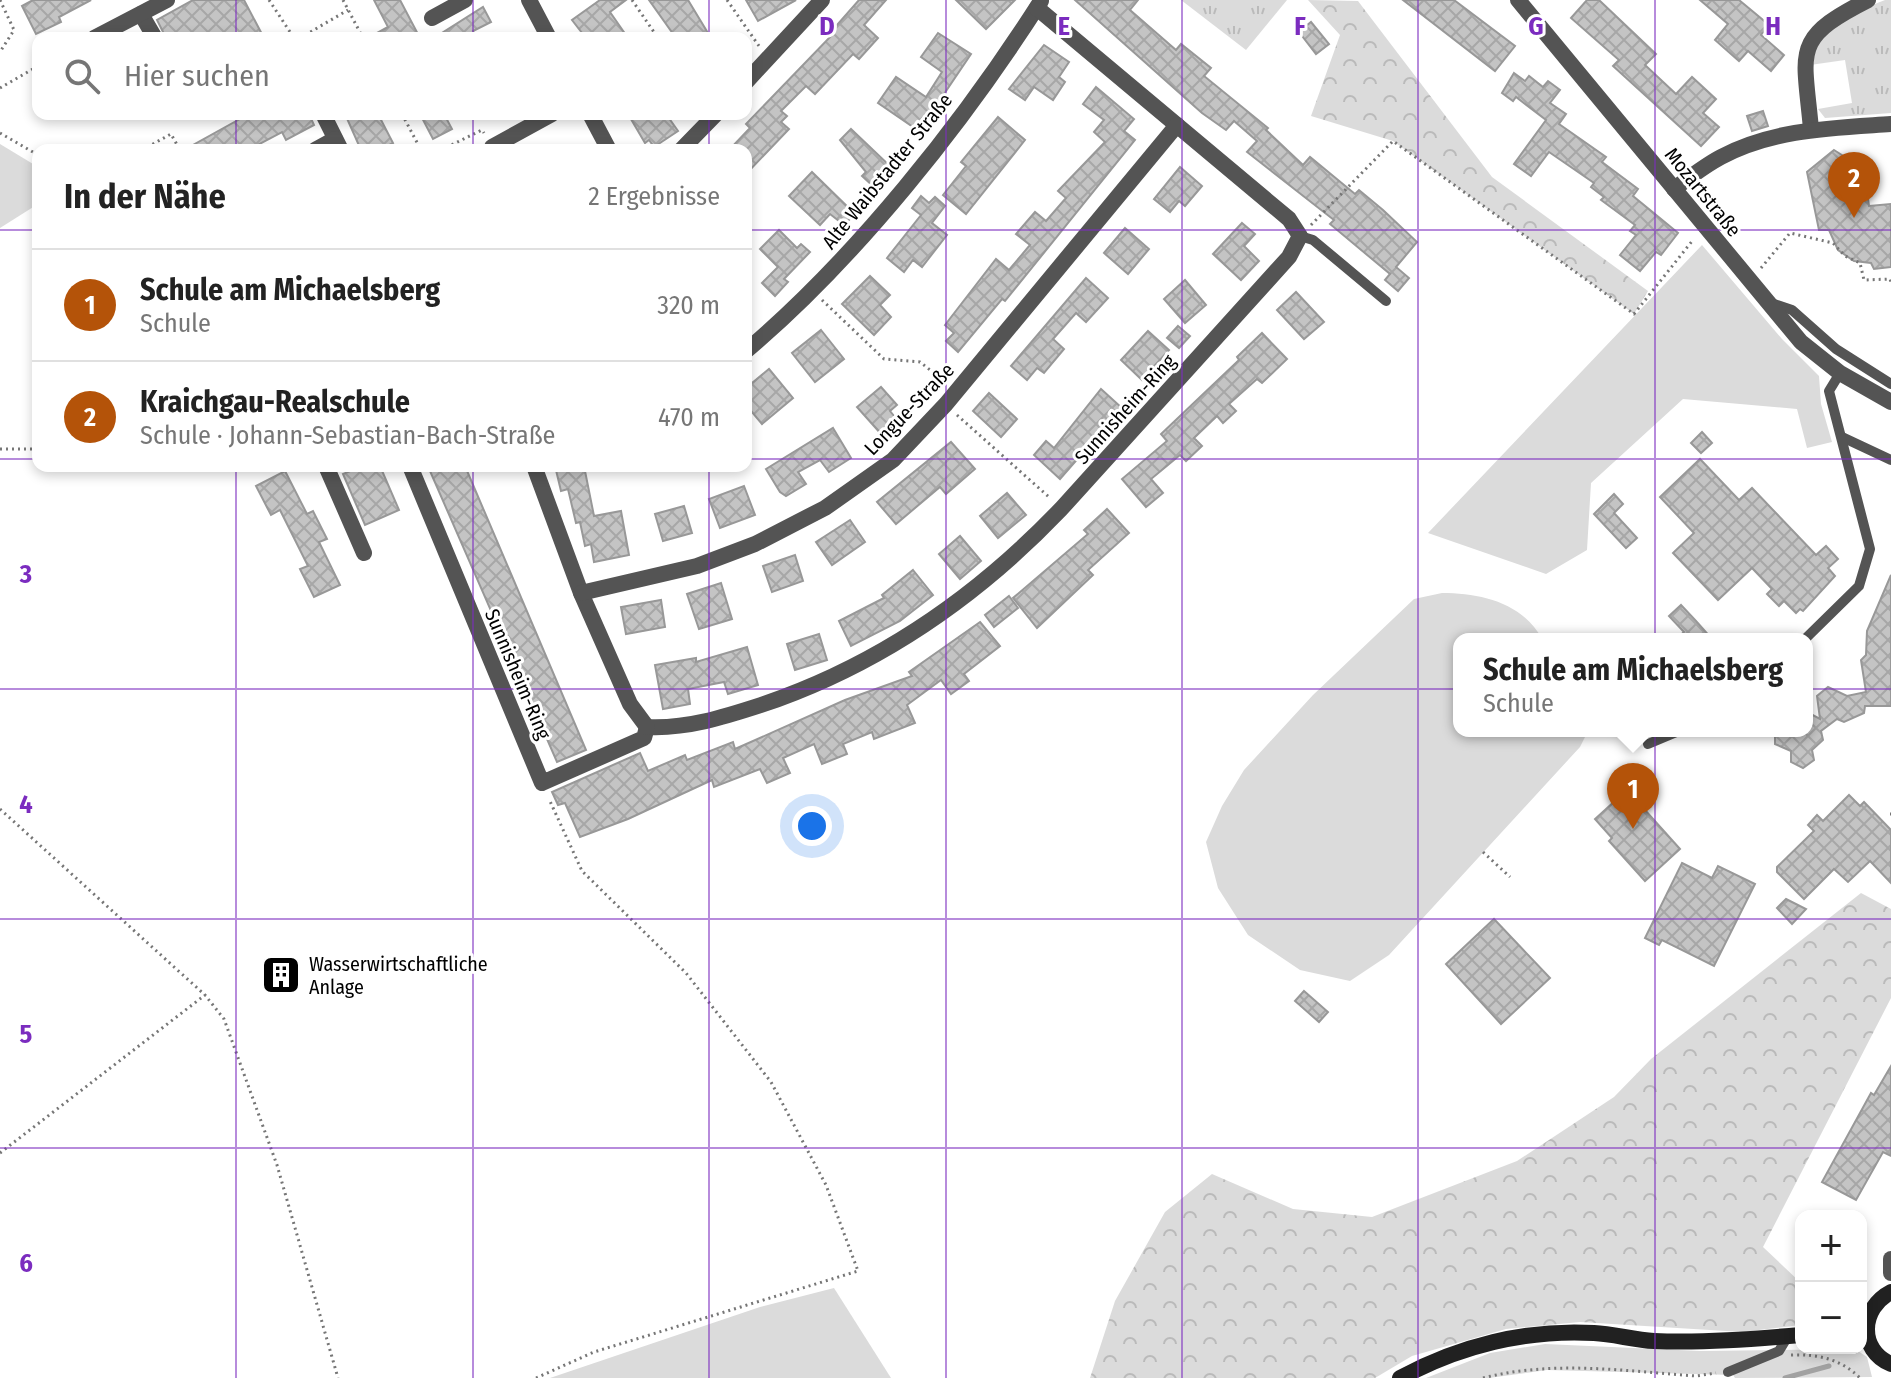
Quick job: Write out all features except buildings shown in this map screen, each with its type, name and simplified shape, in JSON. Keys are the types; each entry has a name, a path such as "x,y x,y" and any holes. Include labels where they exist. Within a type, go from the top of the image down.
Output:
{"main road":[{"path":"1867,1321 1871,1310 1891,1292"},
{"path":"1400,1378 1426,1364 1478,1345 1536,1334 1594,1333 1654,1341 1789,1341"},
{"path":"1867,1337 1872,1349 1891,1364"}],"street":[{"path":"106,32 167,0"},
{"path":"432,18 465,0"},
{"path":"529,0 546,32"},
{"path":"752,75 822,0"},
{"path":"1811,129 1805,62 1810,40 1829,20 1868,0"},
{"path":"1040,4 1289,219 1300,236"},
{"name":"Alte Waibstadter Straße","path":"752,346 813,292 927,159 1040,4"},
{"name":"Mozartstraße","path":"1529,4 1706,229 1801,342 1840,373 1872,394 1891,402"},
{"path":"141,14 152,32"},
{"path":"326,120 338,144"},
{"path":"497,144 541,120"},
{"path":"593,120 606,144"},
{"path":"687,144 710,120"},
{"path":"1674,189 1721,157 1763,139 1811,129 1891,124"},
{"name":"Longue-Straße","path":"581,593 697,566 755,544 825,508 893,460 951,398 1177,125"},
{"name":"Sunnisheim-Ring","path":"647,727 671,728 721,718 799,692 882,652 953,607 1026,546 1061,509 1289,257 1300,236"},
{"path":"329,472 364,553"},
{"name":"Sunnisheim-Ring","path":"412,472 542,783"},
{"path":"536,472 581,593 630,704 647,727 644,738 542,783"},
{"path":"1891,1259 1891,1273"}],"lane":[{"path":"1300,236 1313,240 1386,301"},
{"path":"1765,300 1792,310 1836,349 1891,384"},
{"path":"1811,633 1859,586 1870,549 1829,391 1840,373"},
{"path":"1842,437 1891,460"},
{"path":"1648,744 1665,737"},
{"path":"1728,1372 1789,1341"}],"path":[{"path":"0,0 14,30 0,52"},
{"path":"269,0 290,32"},
{"path":"343,0 360,32"},
{"path":"632,0 654,32"},
{"path":"727,0 749,32"},
{"path":"310,32 348,10"},
{"path":"752,36 767,58"},
{"path":"0,88 32,69"},
{"path":"405,120 418,144"},
{"path":"453,144 482,130 490,144"},
{"path":"0,133 32,152"},
{"path":"153,144 171,134 177,144"},
{"path":"1300,236 1393,141 1634,314 1694,239 1706,229"},
{"path":"1772,259 1790,233 1833,243 1845,256 1860,263 1864,280 1890,279 1891,282"},
{"path":"813,292 884,359 920,362 951,398 1061,509"},
{"path":"0,449 32,449"},
{"path":"536,1378 594,1352 858,1271 826,1185 771,1082 686,973 582,871 542,783"},
{"path":"0,809 205,995 224,1019 277,1165 338,1378"},
{"path":"1483,852 1510,877"},
{"path":"0,1153 205,995"},
{"path":"1789,1341 1782,1355 1810,1354 1845,1363 1860,1378"},
{"path":"1483,1378 1515,1370 1556,1366 1696,1376 1728,1372"}],"green space":[{"path":"1181,0 1287,0 1246,50"},
{"path":"1308,0 1358,1 1492,177 1648,291 1634,314 1393,141 1311,116 1340,35"},
{"path":"1885,0 1891,0 1891,113 1825,118 1818,109 1852,103 1845,60 1810,65 1814,52 1838,24"},
{"path":"0,144 32,163 32,208 0,228"},
{"path":"1702,245 1782,339 1819,376 1821,404 1832,442 1807,448 1797,409 1683,399 1591,483 1587,550 1546,574 1428,533"},
{"path":"1442,593 1486,598 1500,602 1524,617 1538,633 1453,633 1453,737 1585,737 1580,747 1389,955 1350,981 1300,970 1248,935 1218,888 1206,842 1222,806 1244,770 1313,695 1414,599"},
{"path":"1861,893 1891,909 1891,998 1763,1247 1795,1277 1795,1326 1742,1332 1580,1322 1506,1329 1412,1356 1375,1378 1090,1378 1115,1301 1165,1212 1212,1174 1293,1209 1372,1217 1517,1161 1614,1097 1651,1059"},
{"path":"834,1288 891,1378 550,1378 760,1307"},
{"path":"1545,1344 1862,1354 1867,1357 1872,1377 1735,1378 1733,1375 1547,1370 1489,1378 1426,1378 1490,1353"}],"waterway":[{"path":"1785,1378 1829,1366"}],"place":[{"name":"Kraichgau-Realschule","path":"1854,218"},
{"name":"Schule am Michaelsberg","path":"1633,829"},
{"name":"Wasserwirtschaftliche Anlage","path":"281,975"}]}
